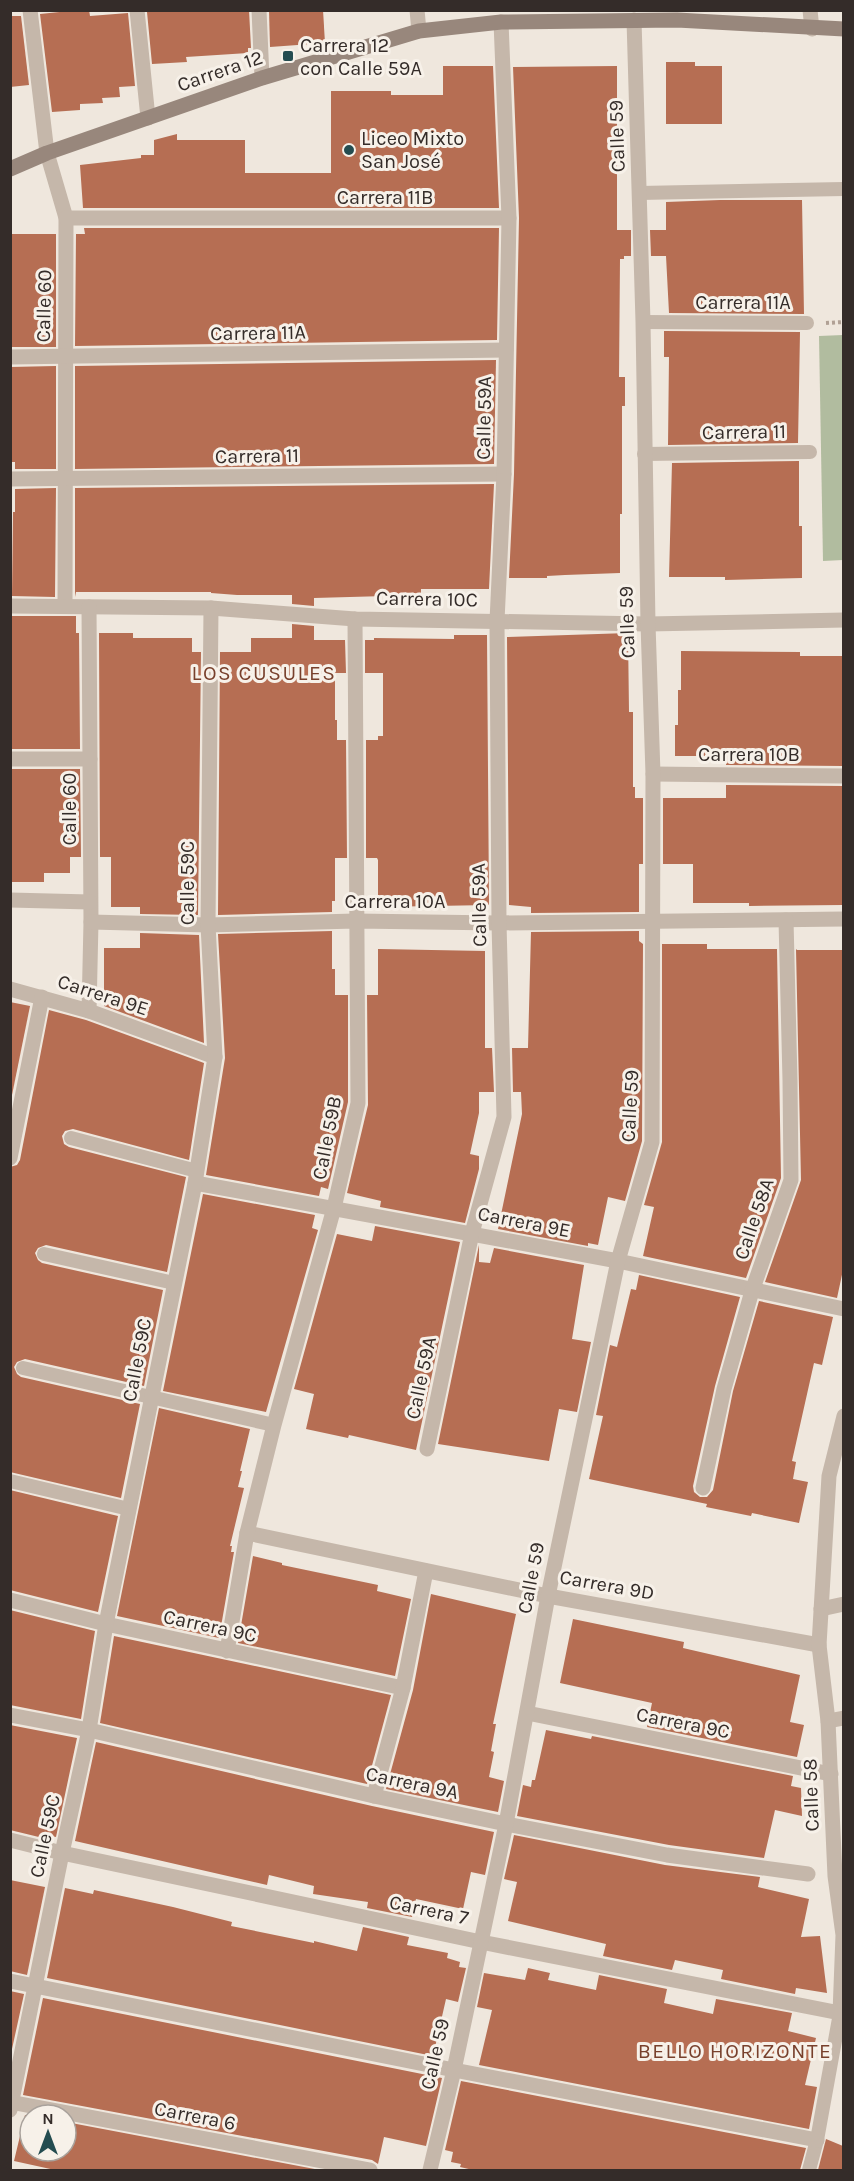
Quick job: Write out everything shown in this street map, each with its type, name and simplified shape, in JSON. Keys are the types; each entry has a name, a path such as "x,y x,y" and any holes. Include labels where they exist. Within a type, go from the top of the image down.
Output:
{"main road":[{"name":"Carrera 12","path":"10,169 47,153 262,78 419,31 501,22 634,20 677,15 843,29"}],"street":[{"name":"Calle 60","path":"30,10 47,153 66,218 65,606"},
{"path":"137,10 148,118"},
{"path":"259,10 262,78"},
{"path":"417,10 419,31"},
{"path":"810,10 812,28"},
{"name":"Calle 59","path":"430,2170 454,2070 506,1824 548,1596 618,1261 652,1142 653,774 634,20"},
{"path":"501,22 509,218"},
{"name":"Carrera 11B","path":"66,218 509,218"},
{"name":"Calle 59A","path":"427,1449 472,1233 504,1118 497,621 504,474 509,218"},
{"name":"Carrera 11A","path":"10,357 506,350"},
{"name":"Carrera 11","path":"10,479 504,474"},
{"name":"Carrera 10C","path":"10,606 211,608 355,619 648,624 843,620"},
{"name":"Calle 60","path":"89,607 91,922 89,1011"},
{"name":"Calle 59C","path":"11,2105 89,1730 106,1624 196,1177 215,1057 208,925 211,608"},
{"name":"Calle 59B","path":"227,1651 247,1533 274,1425 334,1208 358,1103 355,921 355,619"},
{"path":"10,759 90,759"},
{"name":"Carrera 10B","path":"653,774 843,776"},
{"path":"10,900 90,902"},
{"name":"Carrera 10A","path":"91,922 208,925 355,921 843,919"},
{"name":"Calle 58A","path":"703,1488 724,1389 752,1291 791,1180 786,920"},
{"name":"Carrera 9E","path":"10,989 89,1011 215,1057"},
{"path":"10,1158 42,997"},
{"name":"Carrera 9E","path":"196,1177 334,1208 618,1261 843,1309"},
{"name":"Calle 58","path":"840,2013 843,1935 835,1876 831,1774 836,1719 819,1645 843,1416"},
{"name":"Carrera 9D","path":"247,1533 548,1596 819,1645"},
{"path":"374,1796 402,1688 426,1571"},
{"name":"Carrera 9C","path":"10,1600 106,1624 402,1688"},
{"path":"821,1609 843,1604"},
{"name":"Carrera 9C","path":"527,1713 831,1774"},
{"name":"Carrera 9A","path":"10,1715 89,1730 506,1824 667,1855 808,1874"},
{"name":"Carrera 7","path":"10,1840 481,1942 840,2013"},
{"path":"10,1981 817,2140"},
{"name":"Carrera 6","path":"11,2105 370,2170"}],"lane":[{"path":"640,193 843,189"},
{"name":"Carrera 11A","path":"643,322 807,323"},
{"name":"Carrera 11","path":"644,454 810,452"},
{"path":"71,1138 196,1177"},
{"path":"44,1254 174,1283"},
{"path":"23,1368 274,1425"},
{"path":"10,1481 129,1509"},
{"name":"Calle 58","path":"809,2170 817,2140 840,2013"}],"green space":[{"path":"843,335 843,560 823,561 819,336"}],"building":[{"path":"89,10 90,16 128,13 135,86 119,87 120,97 102,98 103,103 80,104 80,110 52,112 40,14"},
{"path":"249,10 251,48 248,48 248,53 186,57 187,62 152,64 147,12"},
{"path":"269,10 323,10 325,43 270,47"},
{"path":"10,16 21,16 29,85 10,87"},
{"path":"666,62 695,62 695,66 722,66 722,124 666,124"},
{"path":"443,66 493,66 499,208 83,208 80,165 154,155 154,140 177,134 177,140 245,140 245,173 331,173 331,91 391,91 391,95 443,95"},
{"path":"617,66 617,230 631,230 631,256 624,256 624,259 620,259 619,377 625,377 625,406 622,406 620,573 509,578 514,474 519,218 513,67"},
{"path":"802,200 804,314 669,313 666,256 651,256 650,230 666,230 666,202"},
{"path":"84,228 499,228 497,340 75,346 76,234 85,234"},
{"path":"10,234 56,234 56,347 10,347"},
{"path":"664,331 800,332 798,443 668,445 669,357 664,357"},
{"path":"496,360 494,464 75,469 75,366"},
{"path":"56,366 56,469 15,469 15,462 10,462 10,367"},
{"path":"799,461 802,578 725,580 725,577 669,577 672,463"},
{"path":"494,484 489,589 421,589 421,595 314,598 314,606 292,604 292,595 237,595 211,592 76,592 75,597 75,488"},
{"path":"56,488 55,597 12,596 15,489"},
{"path":"12,616 76,616 76,633 79,633 80,749 10,749"},
{"path":"292,624 314,626 314,640 345,640 346,673 335,673 335,720 337,720 337,740 346,740 347,858 335,858 335,901 332,901 332,912 218,915 220,652 251,652 251,638 292,638"},
{"path":"99,633 133,633 133,638 192,638 192,652 201,652 198,915 140,914 140,907 111,907 111,857 100,857"},
{"path":"628,633 629,712 633,712 633,787 635,787 635,798 643,798 643,864 639,864 639,912 531,913 531,907 509,905 507,637"},
{"path":"454,635 487,635 489,905 378,907 378,860 377,858 366,858 366,740 378,740 378,736 383,736 383,673 365,673 365,640 374,640 374,638 454,639"},
{"path":"681,651 800,652 800,656 843,656 843,766 726,765 726,756 675,756 678,690 681,690"},
{"path":"10,769 80,769 81,857 70,857 70,873 44,873 44,882 10,882"},
{"path":"726,785 843,786 843,905 749,906 749,903 693,903 693,864 663,864 663,798 726,798"},
{"path":"332,931 335,995 348,995 348,1102 328,1189 321,1187 319,1196 206,1175 225,1058 218,934"},
{"path":"639,931 639,941 643,944 642,1141 625,1201 608,1197 598,1245 588,1243 588,1246 498,1229 522,1114 521,1092 513,1092 512,1048 528,1048 531,932"},
{"path":"140,933 199,935 204,1043 104,1006 104,948 140,948"},
{"path":"662,944 707,944 707,949 777,949 781,1178 746,1278 643,1256 654,1207 644,1205 662,1142"},
{"path":"378,949 485,951 485,1048 492,1048 494,1092 479,1092 479,1113 470,1154 479,1156 479,1169 465,1223 380,1207 381,1201 347,1193 368,1105 367,995 378,995"},
{"path":"796,949 842,950 843,1270 837,1298 765,1282 801,1180"},
{"path":"10,1002 30,1006 10,1105"},
{"path":"49,1010 86,1020 204,1063 189,1160 73,1129 65,1131 62,1136 64,1144 69,1147 186,1177 167,1272 46,1245 38,1248 35,1253 42,1263 163,1290 144,1386 25,1359 17,1362 14,1367 21,1377 140,1404 121,1498 10,1472 10,1167 17,1165 20,1160"},
{"path":"203,1194 315,1215 312,1228 318,1230 266,1412 163,1391"},
{"path":"375,1226 460,1242 416,1450 349,1435 348,1438 306,1429 314,1394 294,1389 337,1234 372,1241"},
{"path":"479,1245 479,1262 490,1263 494,1248 584,1265 572,1339 591,1342 577,1412 559,1409 549,1461 438,1444"},
{"path":"639,1275 740,1297 715,1386 693,1486 694,1492 700,1497 707,1497 713,1490 733,1391 759,1301 833,1317 822,1365 814,1363 792,1461 796,1462 793,1479 808,1482 799,1523 752,1513 751,1516 706,1507 707,1504 589,1479 603,1416 596,1415 610,1345 617,1347 631,1289 636,1290"},
{"path":"159,1408 250,1429 240,1471 242,1471 238,1487 244,1488 230,1546 232,1546 231,1552 234,1552 219,1638 117,1616"},
{"path":"10,1490 118,1516 98,1612 10,1590"},
{"path":"253,1556 282,1563 282,1565 378,1585 377,1591 411,1599 395,1676 238,1643"},
{"path":"431,1594 516,1614 493,1724 496,1724 491,1751 494,1752 489,1777 504,1781 498,1812 386,1789 413,1690"},
{"path":"10,1610 95,1631 81,1719 10,1705"},
{"path":"573,1619 684,1642 683,1648 800,1675 790,1722 804,1725 797,1757 647,1727 652,1703 560,1683"},
{"path":"114,1636 391,1695 367,1784 100,1723"},
{"path":"10,1725 77,1738 56,1837 44,1834 43,1838 10,1830"},
{"path":"546,1730 591,1739 592,1736 793,1776 791,1786 801,1788 802,1816 775,1810 764,1858 669,1845 517,1816 523,1785 531,1787 532,1780 535,1780"},
{"path":"96,1742 494,1832 485,1875 471,1872 463,1909 416,1899 412,1917 367,1908 368,1902 313,1894 314,1886 269,1875 267,1885 75,1841"},
{"path":"514,1835 665,1865 760,1877 758,1887 809,1899 801,1937 820,1936 827,1993 796,1988 795,1994 721,1979 723,1970 675,1960 672,1970 603,1956 606,1944 508,1921 517,1882 504,1879"},
{"path":"10,1880 45,1887 27,1975 10,1971"},
{"path":"65,1888 93,1894 94,1890 173,1907 232,1922 231,1926 357,1951 363,1927 409,1937 407,1945 448,1953 447,1958 460,1962 459,1967 466,1968 458,2002 446,1999 433,2056 47,1978"},
{"path":"528,1968 550,1973 548,1980 596,1990 599,1975 667,1989 664,2003 713,2014 716,1999 792,2013 788,2031 816,2038 805,2085 817,2087 809,2129 479,2065 492,2010 477,2007 484,1973 525,1980"},
{"path":"10,1991 24,1994 10,2058"},
{"path":"43,1998 442,2078 426,2146 384,2137 378,2164 372,2160 78,2105 78,2103 23,2095"},
{"path":"461,2081 806,2148 800,2170 473,2170 451,2162 453,2152 445,2150"},
{"path":"78,2124 320,2170 55,2170 23,2163 78,2163"},
{"path":"826,2139 843,2146 843,2170 818,2170"},
{"path":"18,2144 18,2162 14,2161"}],"place":[{"name":"Carrera 12 con Calle 59A","path":"288,56"},
{"name":"Liceo Mixto San José","path":"349,150"}],"district":[{"name":"LOS CUSULES","path":"264,673"},
{"name":"BELLO HORIZONTE","path":"735,2051"}]}
